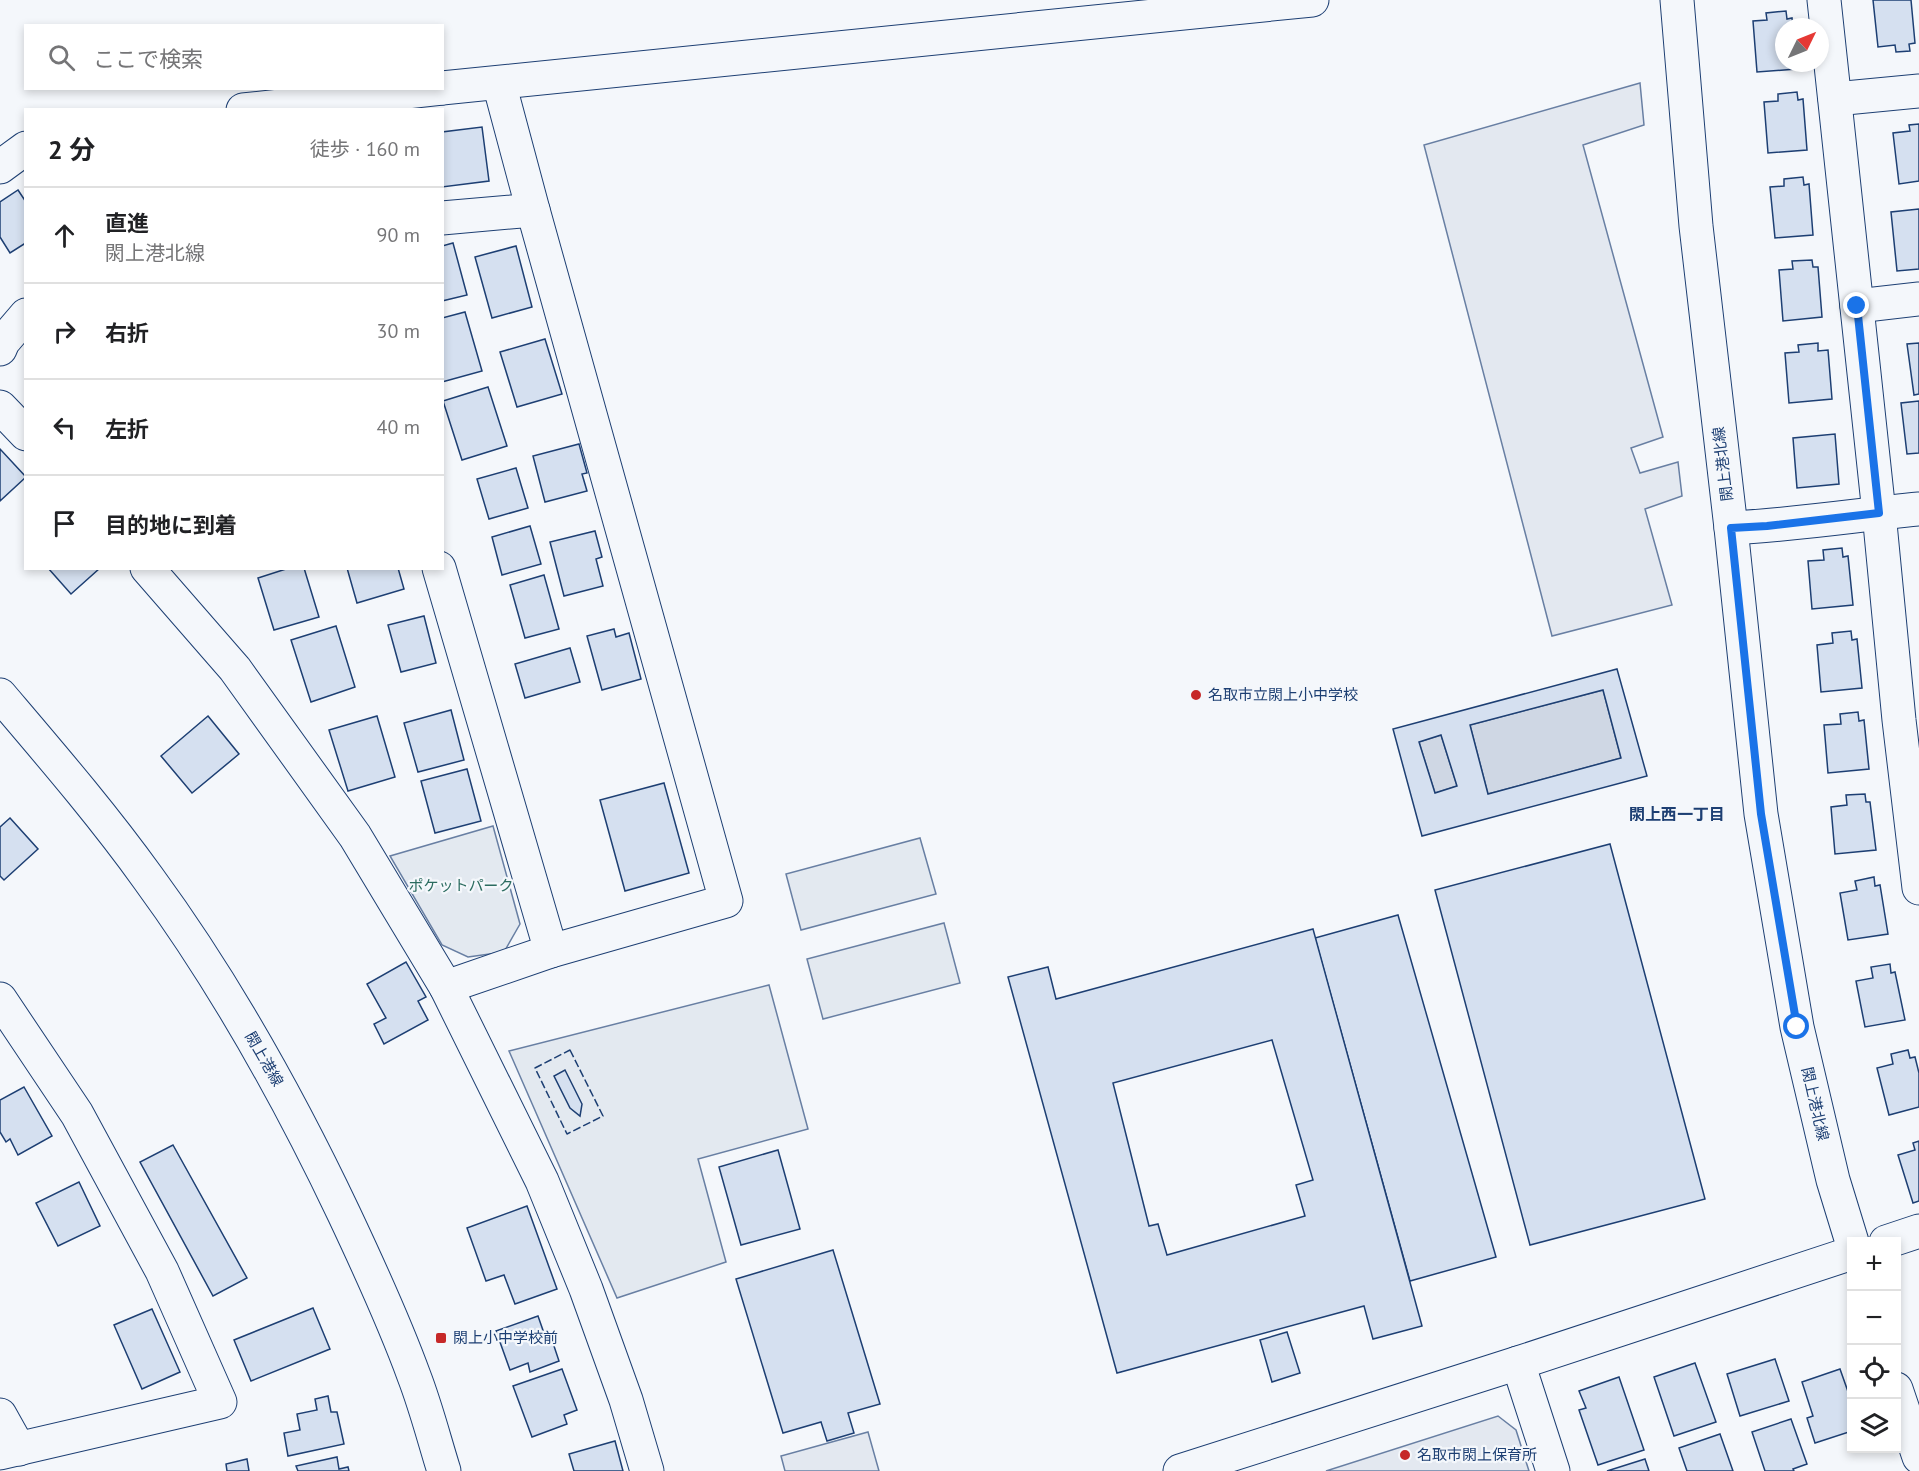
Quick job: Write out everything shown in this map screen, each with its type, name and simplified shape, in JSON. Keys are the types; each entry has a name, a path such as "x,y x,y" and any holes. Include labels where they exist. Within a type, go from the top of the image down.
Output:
{"street":[{"path":"444,88 1312,0"},
{"name":"閖上港北線","path":"1677,0 1696,226 1761,814 1797,1027 1833,1180 1850,1237"},
{"path":"1824,0 1879,513 1909,719 1919,888"},
{"path":"446,987 551,951 726,901 499,82"},
{"path":"261,108 424,90"},
{"path":"1835,99 1919,91"},
{"path":"0,167 24,149"},
{"path":"444,218 533,210"},
{"path":"1857,306 1919,299"},
{"path":"0,349 3,342 24,317"},
{"path":"0,407 24,432"},
{"path":"1731,528 1919,509"},
{"path":"149,570 235,669 349,826 446,987 542,1181 586,1289 626,1400 647,1471"},
{"path":"440,570 551,951"},
{"name":"閖上港線","path":"0,695 82,790 148,878 212,972 262,1054 309,1140 379,1288 415,1377 444,1471"},
{"path":"0,999 77,1114 94,1145 162,1270 220,1402 9,1451 0,1415"},
{"path":"1901,1237 1919,1231"},
{"path":"1200,1468 1847,1254"},
{"path":"1518,1363 1553,1471"},
{"path":"1899,1399 1919,1457"}],"green space":[{"name":"ポケットパーク","path":"493,826 520,924 504,952 468,957 442,945 390,856"},
{"path":"920,838 936,894 801,930 786,874"},
{"path":"944,923 960,983 823,1019 807,959"},
{"path":"769,985 808,1129 698,1159 726,1262 617,1298 509,1051"}],"shaded area":[{"path":"1640,83 1644,125 1583,145 1663,437 1631,448 1640,473 1678,462 1682,496 1645,509 1672,605 1552,636 1424,145"},
{"path":"1603,690 1621,758 1488,794 1470,725"},
{"path":"1441,735 1457,786 1435,793 1419,742"},
{"path":"1498,1416 1516,1430 1529,1471 1326,1471"},
{"path":"868,1432 879,1471 785,1471 781,1456"}],"building":[{"path":"1873,0 1911,0 1915,43 1909,44 1910,51 1896,52 1895,45 1878,47"},
{"path":"1786,11 1787,18 1775,18 1775,71 1757,72 1753,21 1767,20 1766,13"},
{"path":"1797,92 1798,100 1803,99 1807,150 1768,153 1764,102 1778,101 1778,94"},
{"path":"1919,124 1919,181 1899,184 1893,133 1910,131 1909,125"},
{"path":"482,127 489,181 444,187 444,132"},
{"path":"1803,177 1804,185 1809,184 1813,235 1775,238 1770,187 1784,186 1784,179"},
{"path":"18,190 24,199 24,244 10,253 0,237 0,202"},
{"path":"1919,209 1919,269 1897,271 1891,212"},
{"path":"453,243 467,295 444,301 444,245"},
{"path":"516,246 532,307 492,318 475,257"},
{"path":"1812,260 1813,267 1818,267 1822,317 1783,321 1779,270 1793,269 1792,261"},
{"path":"465,312 482,371 444,381 444,317"},
{"path":"545,339 562,394 517,407 500,352"},
{"path":"1818,343 1818,351 1828,350 1832,399 1789,403 1785,353 1799,352 1798,345"},
{"path":"1919,343 1919,394 1914,395 1907,344"},
{"path":"488,387 507,446 462,460 444,401"},
{"path":"1919,401 1919,453 1907,454 1901,403"},
{"path":"1835,434 1839,484 1797,488 1793,438"},
{"path":"579,444 587,473 582,474 587,491 545,502 533,456"},
{"path":"0,449 24,475 24,479 0,501"},
{"path":"516,468 528,508 489,519 477,479"},
{"path":"530,526 541,564 502,575 492,537"},
{"path":"595,531 602,557 596,559 603,586 564,596 550,542"},
{"path":"1842,548 1843,557 1848,556 1853,605 1812,609 1808,561 1824,560 1823,550"},
{"path":"50,570 98,570 71,594"},
{"path":"283,570 305,570 319,617 274,630 258,578"},
{"path":"348,570 399,570 404,589 357,603"},
{"path":"544,575 559,629 525,638 510,585"},
{"path":"424,616 436,663 401,672 388,625"},
{"path":"336,626 355,687 311,702 291,640"},
{"path":"614,629 616,637 629,633 641,679 602,690 587,636"},
{"path":"1851,631 1852,640 1857,639 1862,688 1821,692 1817,645 1833,643 1832,633"},
{"path":"570,648 580,682 525,698 515,664"},
{"path":"1617,669 1647,776 1422,836 1393,729","holes":["1603,690 1621,758 1488,794 1470,725","1441,735 1457,786 1435,793 1419,742"]},
{"path":"451,710 464,760 418,772 404,723"},
{"path":"1858,712 1859,721 1864,720 1869,769 1828,773 1824,725 1841,724 1840,714"},
{"path":"208,716 239,754 192,793 161,756"},
{"path":"377,716 395,777 348,791 329,730"},
{"path":"467,769 481,821 435,833 421,781"},
{"path":"664,783 689,873 625,891 600,800"},
{"path":"1865,794 1866,802 1870,802 1876,850 1835,854 1831,807 1847,805 1846,795"},
{"path":"10,818 38,849 4,880 0,876 0,827"},
{"path":"1610,844 1705,1199 1530,1245 1435,890"},
{"path":"1874,877 1875,886 1880,885 1888,934 1848,940 1840,893 1857,890 1855,881"},
{"path":"1398,915 1496,1257 1410,1281 1315,938"},
{"path":"1313,929 1422,1326 1373,1339 1364,1306 1117,1373 1008,977 1048,967 1056,999","holes":["1272,1040 1313,1180 1296,1185 1305,1216 1167,1255 1158,1224 1149,1226 1113,1083"]},
{"path":"406,962 426,997 418,1001 428,1020 384,1044 374,1024 386,1018 367,984"},
{"path":"1890,964 1891,973 1895,972 1905,1020 1865,1027 1856,981 1873,978 1871,967"},
{"path":"1908,1050 1910,1058 1915,1057 1919,1073 1919,1107 1889,1115 1877,1068 1893,1064 1891,1054"},
{"path":"565,1070 582,1104 580,1116 570,1108 554,1076"},
{"path":"24,1087 52,1136 18,1155 10,1139 6,1142 0,1132 0,1100"},
{"path":"1919,1141 1919,1201 1913,1203 1898,1155 1915,1150 1913,1143"},
{"path":"173,1145 247,1278 213,1296 140,1162"},
{"path":"778,1150 800,1229 741,1245 719,1167"},
{"path":"79,1182 100,1226 58,1246 36,1203"},
{"path":"527,1206 557,1289 515,1304 504,1275 486,1281 467,1228"},
{"path":"833,1250 880,1404 848,1413 854,1433 827,1441 821,1422 783,1433 736,1279"},
{"path":"313,1308 330,1349 251,1381 234,1340"},
{"path":"152,1309 180,1372 142,1389 114,1325"},
{"path":"538,1316 545,1336 550,1334 559,1361 530,1372 528,1363 510,1370 496,1331"},
{"path":"1287,1332 1300,1373 1272,1382 1260,1340"},
{"path":"1775,1359 1789,1401 1740,1416 1727,1374"},
{"path":"1695,1363 1716,1422 1674,1436 1654,1377"},
{"path":"562,1369 577,1410 564,1415 567,1424 532,1437 513,1386"},
{"path":"1840,1369 1847,1389 1847,1433 1815,1443 1807,1418 1813,1416 1802,1382"},
{"path":"1619,1377 1644,1450 1598,1465 1579,1410 1586,1408 1579,1391"},
{"path":"328,1396 331,1412 337,1412 344,1444 288,1456 284,1433 300,1430 297,1414 317,1410 315,1399"},
{"path":"1791,1419 1807,1464 1793,1469 1794,1471 1765,1471 1752,1432"},
{"path":"1720,1434 1733,1471 1687,1471 1679,1448"},
{"path":"615,1441 623,1471 574,1471 569,1454"},
{"path":"337,1457 339,1469 348,1467 349,1471 298,1471 296,1466"},
{"path":"247,1459 249,1471 227,1471 226,1464"},
{"path":"1645,1459 1649,1471 1607,1471"}],"fence":[{"path":"570,1050 603,1116 567,1134 535,1068 570,1050"}],"place":[{"name":"名取市立閖上小中学校","path":"1196,695"},
{"name":"閖上小中学校前","path":"441,1338"},
{"name":"名取市閖上保育所","path":"1405,1455"}],"district":[{"name":"閖上西一丁目","path":"1677,814"}],"route":[{"path":"1797,1027 1761,814 1731,528 1879,513 1857,306"}]}
